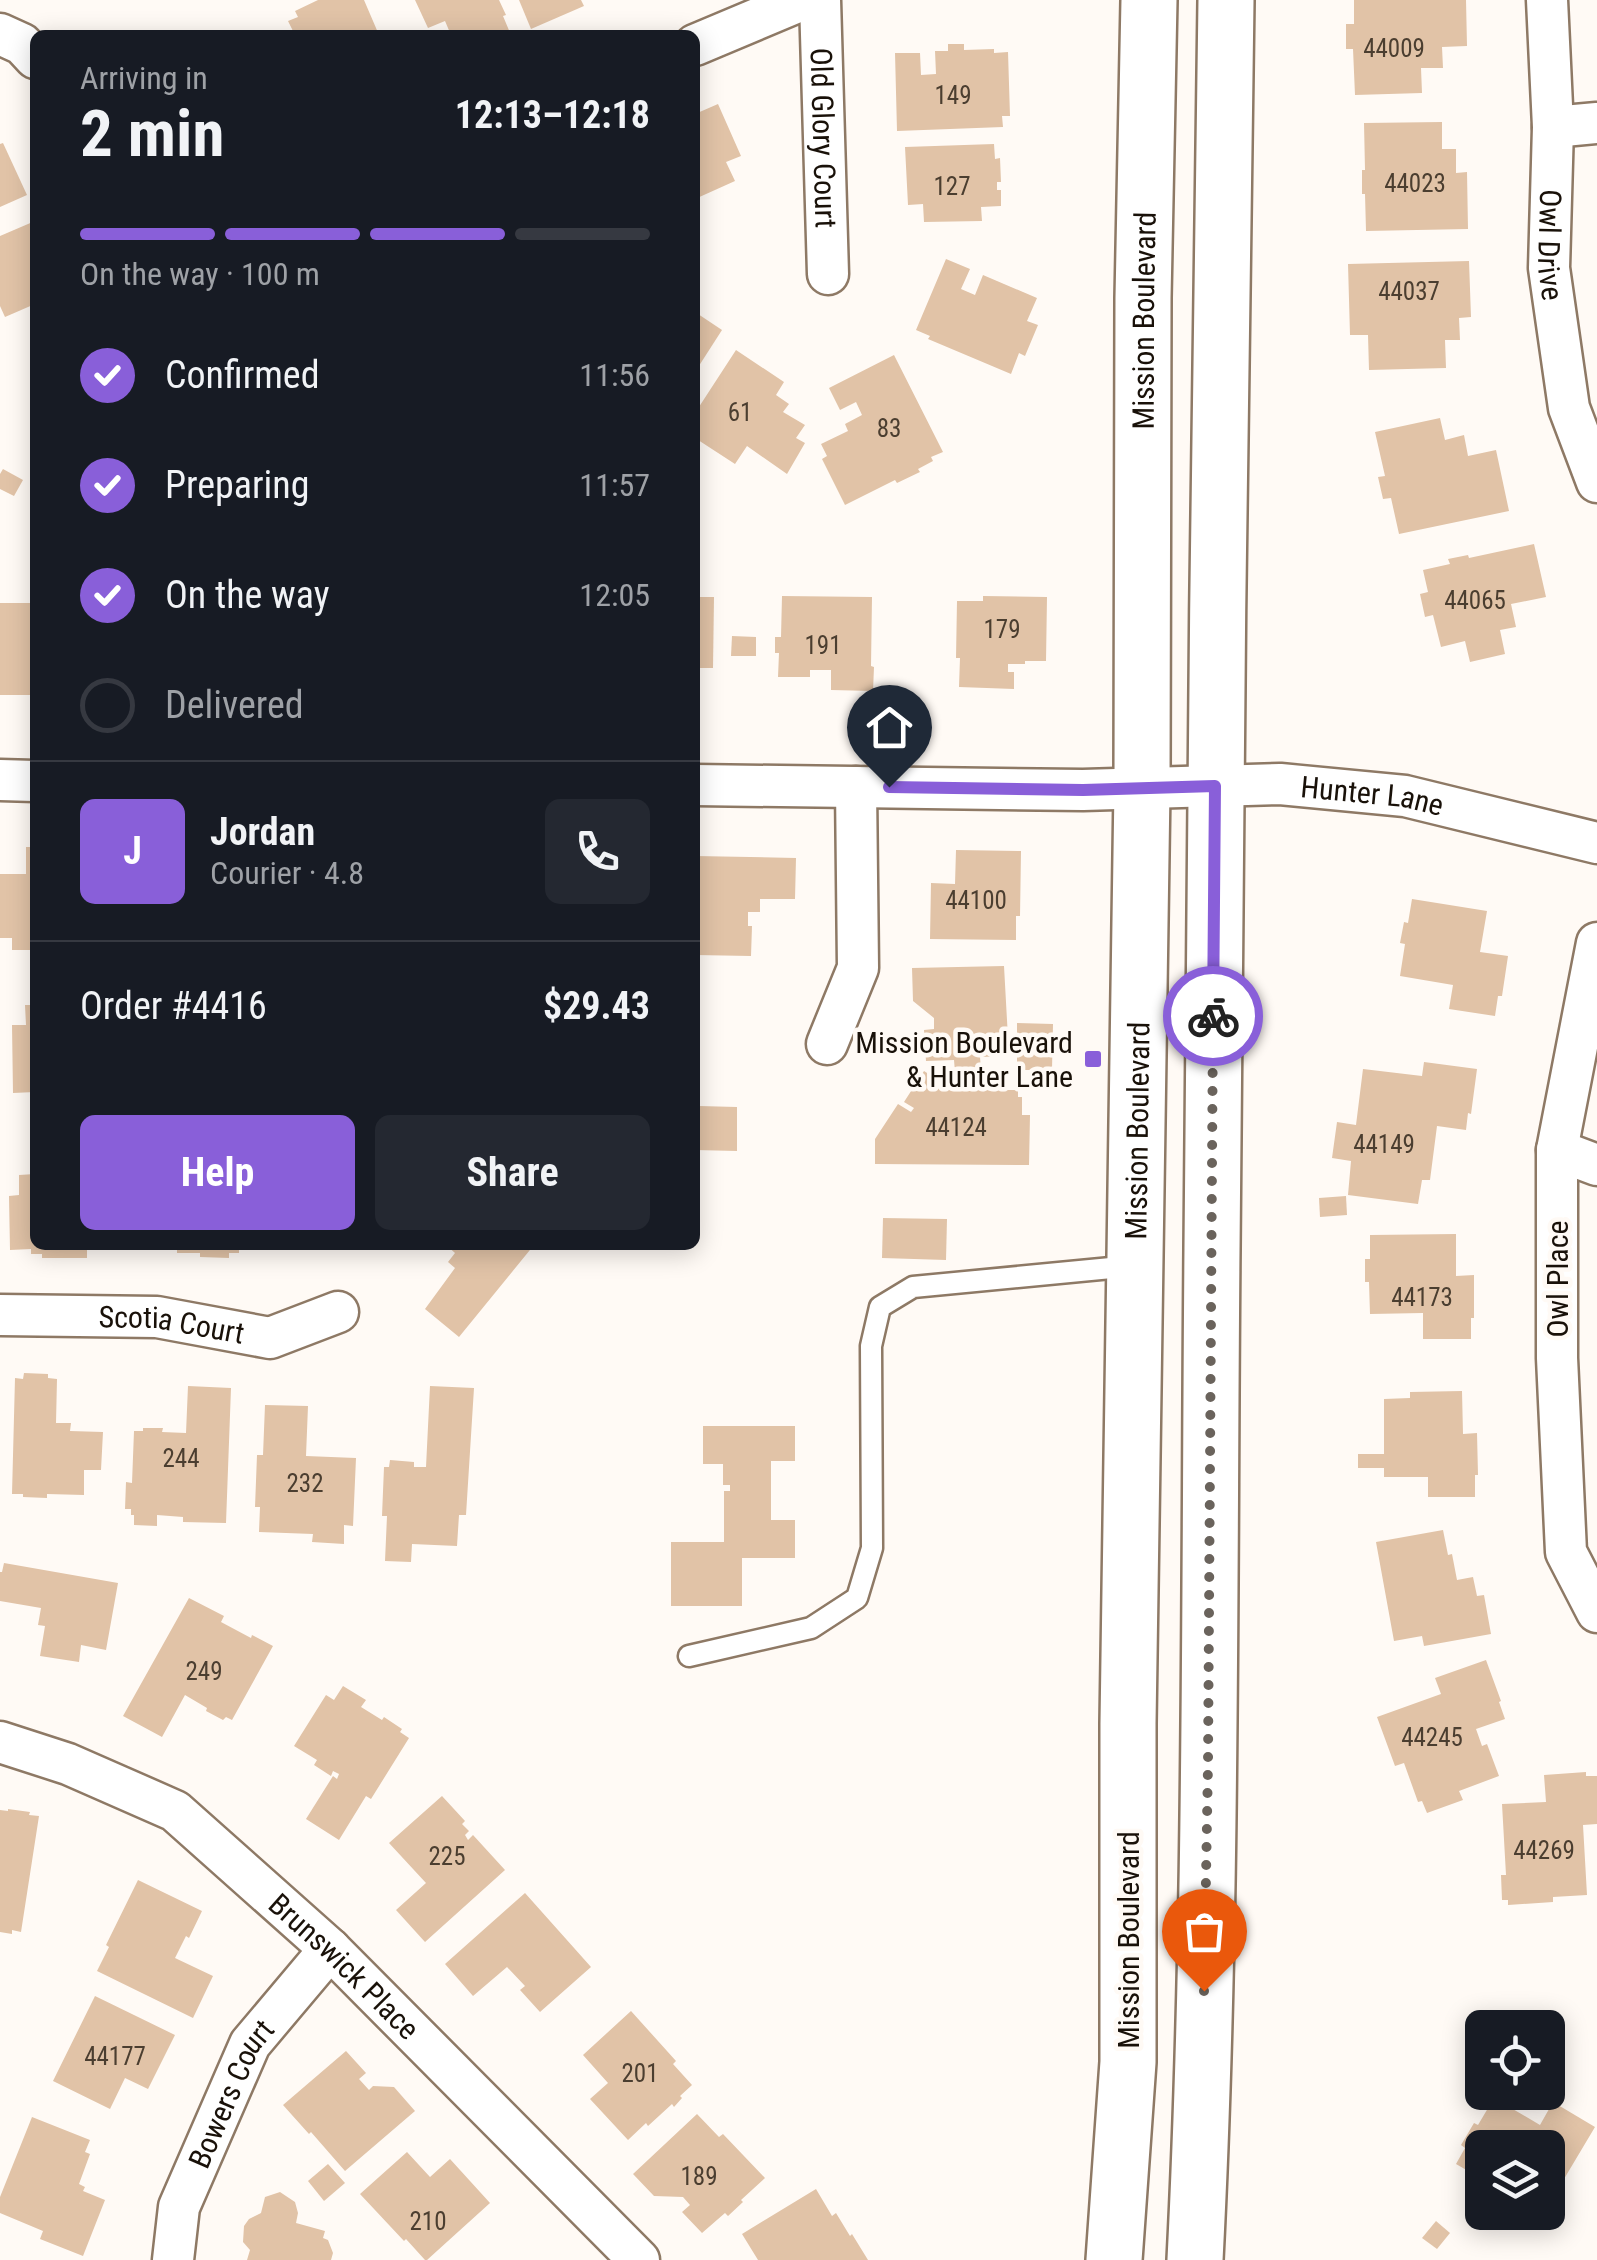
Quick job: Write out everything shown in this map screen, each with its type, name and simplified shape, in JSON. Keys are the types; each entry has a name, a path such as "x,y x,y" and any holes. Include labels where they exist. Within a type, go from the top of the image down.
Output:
{"main road":[{"name":"Mission Boulevard","path":"1114,2260 1128,2062 1128,1724 1149,0"},
{"path":"1195,2260 1202,2122 1208,1783 1215,786 1226,0"}],"street":[{"name":"Old Glory Court","path":"700,43 802,0"},
{"name":"Old Glory Court","path":"820,0 828,274"},
{"name":"Owl Drive","path":"1547,0 1553,127 1549,268 1569,408 1597,482"},
{"path":"0,34 22,44 30,53"},
{"path":"1553,127 1597,123"},
{"path":"0,780 30,780"},
{"name":"Hunter Lane","path":"700,785 1083,790 1280,784 1406,796 1597,843"},
{"path":"827,1044 858,968 856,786"},
{"name":"Owl Place","path":"1597,942 1557,1150 1557,1358 1566,1552 1597,1612"},
{"path":"1557,1150 1597,1165"},
{"name":"Scotia Court","path":"0,1314 157,1317 270,1338 338,1312"},
{"name":"Brunswick Place","path":"0,1742 68,1764 175,1811 330,1948 639,2260"},
{"name":"Bowers Court","path":"173,2260 179,2207 250,2044 330,1948"}],"lane":[{"path":"689,1656 811,1628 857,1598 872,1548 871,1346 880,1307 913,1287 1135,1266"}],"building":[{"path":"318,0 364,0 377,30 292,30 288,21 298,17 295,11"},
{"path":"415,0 499,0 509,30 449,30 445,21 428,28"},
{"path":"519,0 581,0 584,6 531,29"},
{"path":"1354,0 1466,0 1467,46 1442,47 1443,68 1421,68 1422,93 1355,95 1353,49 1346,49 1346,24 1354,24"},
{"path":"948,44 964,44 964,50 1008,52 1010,116 1002,116 1003,127 897,131 895,53 920,53 921,75 936,74 935,51 948,51"},
{"path":"718,104 741,156 726,162 735,181 700,197 700,112"},
{"path":"1442,122 1442,149 1456,149 1456,173 1467,172 1468,229 1366,231 1362,194 1364,123"},
{"path":"3,143 27,195 0,207 0,144"},
{"path":"994,144 995,159 1000,158 1001,182 997,182 997,190 1001,190 1001,206 981,207 982,221 924,222 923,204 908,205 905,147"},
{"path":"30,223 30,306 5,317 0,306 0,236"},
{"path":"946,259 970,269 961,289 975,295 983,275 1037,298 1027,321 1038,325 1025,356 1019,353 1011,374 928,339 930,336 916,330"},
{"path":"1469,261 1471,317 1459,318 1460,340 1445,340 1446,368 1369,370 1368,335 1350,335 1348,264"},
{"path":"700,315 722,330 700,364"},
{"path":"736,350 784,382 776,395 789,404 783,412 805,425 796,438 805,443 787,474 747,446 735,464 700,441 700,405"},
{"path":"894,355 943,452 931,457 933,461 918,469 920,472 845,505 822,459 827,456 821,444 848,431 845,424 862,415 856,402 840,410 829,388"},
{"path":"1440,418 1445,440 1464,435 1468,456 1496,450 1509,511 1399,534 1391,498 1383,499 1378,477 1385,476 1375,432"},
{"path":"3,469 23,480 14,496 0,489"},
{"path":"1534,544 1546,597 1511,604 1516,627 1500,630 1505,654 1470,662 1465,641 1441,647 1433,615 1425,617 1420,594 1428,592 1423,570 1450,564 1448,559"},
{"path":"782,596 872,597 873,691 831,690 831,670 810,670 810,677 778,677 775,637 781,637"},
{"path":"983,596 1047,597 1046,661 1008,664 1008,672 1014,672 1014,689 959,687 957,601 983,601"},
{"path":"700,597 714,597 713,668 700,668"},
{"path":"0,603 30,603 30,695 0,695"},
{"path":"732,636 756,637 756,656 731,656"},
{"path":"26,847 30,847 30,950 12,950 12,938 0,938 0,874 26,874"},
{"path":"956,850 1021,851 1016,940 930,939 931,883 955,884"},
{"path":"700,856 796,858 795,899 760,899 760,912 748,912 748,926 752,926 751,956 700,955"},
{"path":"1412,899 1487,911 1480,952 1508,956 1495,1016 1449,1009 1453,985 1400,976 1405,944 1400,943"},
{"path":"1004,966 1009,1056 980,1057 981,1070 955,1072 954,1060 926,1061 924,1030 934,1029 934,1018 913,1001 912,968"},
{"path":"25,1005 30,1005 30,1092 13,1093 12,1025 26,1025"},
{"path":"1017,1023 1053,1024 1052,1070 1017,1070"},
{"path":"1424,1062 1477,1069 1466,1130 1437,1126 1430,1180 1422,1180 1418,1204 1348,1195 1351,1161 1332,1158 1337,1122 1356,1125 1363,1069 1422,1076"},
{"path":"924,1071 953,1090 1018,1090 1022,1115 1030,1115 1029,1165 875,1164 875,1139 898,1104 911,1112 914,1108 904,1102"},
{"path":"700,1106 737,1107 737,1151 700,1150"},
{"path":"30,1174 30,1249 10,1250 9,1196 19,1195 19,1175"},
{"path":"1346,1196 1347,1215 1320,1217 1319,1198"},
{"path":"883,1218 947,1219 946,1260 882,1258"},
{"path":"1456,1234 1456,1276 1474,1275 1471,1339 1423,1339 1423,1313 1370,1314 1365,1259 1370,1259 1370,1235"},
{"path":"31,1250 87,1250 87,1258 42,1258 42,1254 31,1254"},
{"path":"239,1250 229,1253 229,1258 177,1253"},
{"path":"452,1250 530,1250 459,1337 425,1309 455,1268 448,1262 455,1253"},
{"path":"24,1373 48,1374 48,1378 57,1379 56,1423 71,1423 70,1431 103,1432 101,1470 84,1470 84,1495 47,1494 47,1498 12,1494 15,1378 23,1379"},
{"path":"188,1386 231,1388 226,1523 183,1522 183,1517 157,1515 157,1526 134,1525 131,1509 125,1509 126,1482 132,1483 134,1431 163,1428 162,1432 186,1433"},
{"path":"430,1386 474,1388 466,1515 459,1515 457,1546 412,1544 411,1562 385,1561 384,1467 389,1467 390,1460 426,1467"},
{"path":"1462,1391 1463,1434 1477,1433 1475,1497 1428,1497 1428,1477 1384,1477 1384,1468 1358,1468 1358,1454 1384,1454 1384,1399 1410,1398 1410,1392"},
{"path":"265,1405 308,1406 306,1456 356,1458 353,1526 344,1525 344,1544 312,1542 313,1534 259,1532 260,1507 255,1507 257,1455 263,1455"},
{"path":"703,1426 795,1426 795,1461 771,1461 771,1520 795,1520 795,1558 742,1558 742,1606 671,1606 671,1542 724,1542 724,1491 730,1491 730,1485 723,1485 723,1464 703,1464"},
{"path":"1443,1530 1457,1580 1473,1577 1477,1596 1484,1595 1491,1634 1424,1646 1422,1636 1394,1641 1376,1542"},
{"path":"4,1563 118,1583 106,1650 81,1645 79,1662 40,1656 45,1626 38,1625 41,1608 0,1601 0,1572"},
{"path":"189,1598 224,1616 221,1622 273,1646 232,1720 206,1711 185,1695 162,1737 123,1716"},
{"path":"1486,1660 1505,1719 1476,1729 1482,1746 1487,1744 1499,1776 1459,1791 1463,1800 1427,1813 1422,1801 1418,1802 1404,1763 1395,1766 1377,1717 1441,1694 1435,1678"},
{"path":"343,1686 366,1700 361,1707 382,1720 384,1717 409,1738 371,1799 366,1796 339,1840 306,1819 333,1776 337,1779 339,1774 333,1771 331,1776 314,1765 317,1760 294,1746 326,1695 334,1700"},
{"path":"1586,1772 1586,1776 1597,1776 1597,1824 1583,1825 1587,1895 1508,1905 1508,1900 1502,1900 1501,1875 1506,1875 1502,1804 1546,1802 1544,1775"},
{"path":"442,1796 465,1821 462,1824 469,1831 465,1835 468,1840 473,1835 505,1870 425,1942 396,1910 426,1883 389,1843"},
{"path":"0,1810 39,1816 21,1932 12,1930 12,1934 0,1932"},
{"path":"138,1880 202,1911 175,1958 213,1976 193,2018 97,1971"},
{"path":"525,1893 591,1967 540,2012 520,1990 525,1986 507,1967 473,1996 445,1964"},
{"path":"95,1996 175,2035 148,2089 125,2078 110,2109 53,2081"},
{"path":"631,2011 692,2085 674,2107 672,2104 628,2140 590,2099 608,2083 583,2055"},
{"path":"346,2051 366,2073 359,2079 369,2090 373,2086 394,2087 415,2111 345,2171 283,2105"},
{"path":"1565,2109 1595,2127 1565,2177 1565,2130 1470,2130 1474,2123 1478,2125 1487,2110 1514,2110 1540,2125 1548,2110"},
{"path":"697,2114 719,2137 723,2134 765,2178 728,2216 725,2213 702,2233 682,2212 690,2205 683,2197 654,2196 633,2174"},
{"path":"32,2117 90,2140 85,2152 90,2154 79,2184 85,2187 83,2191 105,2200 83,2256 40,2239 43,2231 0,2213 0,2197"},
{"path":"1465,2148 1465,2169 1456,2164"},
{"path":"407,2152 430,2177 450,2159 490,2203 427,2260 360,2194"},
{"path":"328,2164 345,2183 324,2201 308,2181"},
{"path":"816,2189 832,2216 836,2213 868,2260 758,2260 742,2234"},
{"path":"280,2192 295,2202 296,2223 325,2231 323,2238 328,2240 333,2253 331,2260 247,2260 250,2250 243,2242 244,2226 261,2213 265,2197"},
{"path":"1436,2221 1450,2233 1437,2249 1422,2238"}],"way so far":[{"path":"1204,1991 1213,1016"}],"place":[{"name":"Mission Boulevard & Hunter Lane","path":"1093,1059"}],"route":[{"path":"889,787 1083,790 1215,786 1213,1016"}]}
